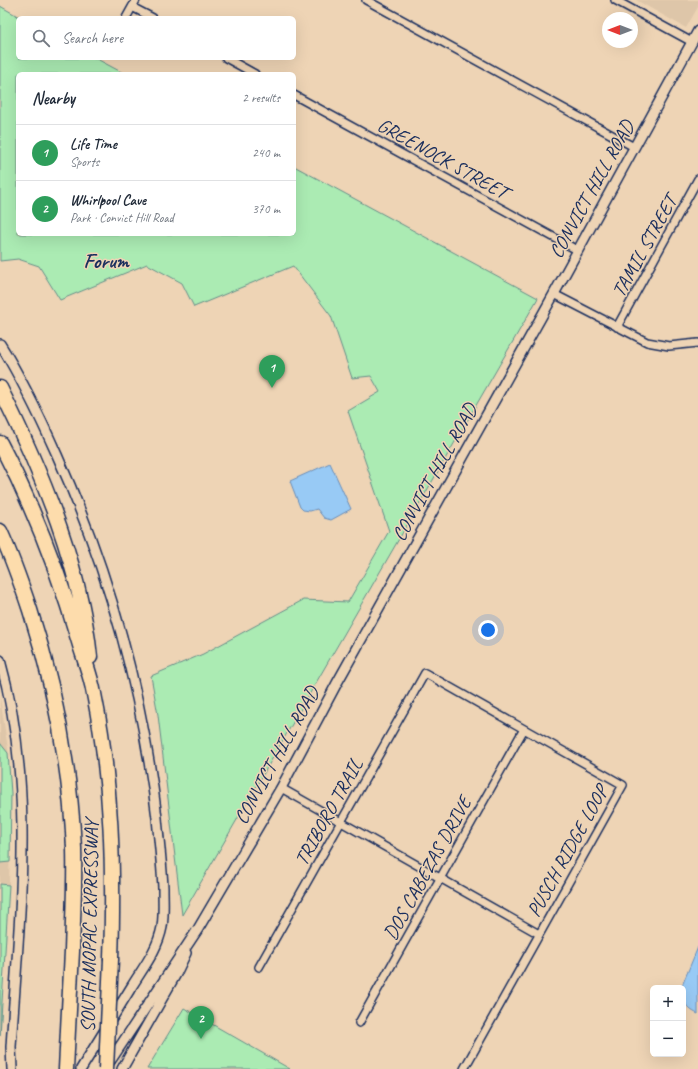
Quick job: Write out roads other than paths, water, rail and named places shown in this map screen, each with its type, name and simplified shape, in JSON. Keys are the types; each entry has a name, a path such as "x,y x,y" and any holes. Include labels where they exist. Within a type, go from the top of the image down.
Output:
{"highway":[{"path":"0,388 30,452 45,490 77,584 88,634 94,693"},
{"name":"SOUTH MOPAC EXPRESSWAY","path":"0,443 30,503 45,540 71,614 94,693 104,758 112,847 113,895 106,1069"},
{"name":"SOUTH MOPAC EXPRESSWAY","path":"0,530 13,559 36,628 49,674 60,725 66,763 74,848 74,897 66,1069"}],"street":[{"path":"366,0 634,147"},
{"path":"615,0 692,42"},
{"path":"127,16 134,3 150,16"},
{"name":"CONVICT HILL ROAD","path":"106,1069 156,990 198,929 281,788 337,683 698,32"},
{"path":"230,60 251,72"},
{"name":"GREENOCK STREET","path":"296,96 577,250"},
{"name":"TAMIL STREET","path":"617,327 698,179"},
{"path":"554,294 647,342 669,346 698,343"},
{"path":"0,344 33,404 76,498 91,537 116,613 131,669 146,738 158,829 164,911 162,928 158,942 81,1069"},
{"path":"0,660 10,702 16,739 21,777 22,809 22,878 11,1047 12,1069"},
{"name":"PUSCH RIDGE LOOP","path":"425,673 623,785 464,1069"},
{"name":"TRIBORO TRAIL","path":"259,967 425,673"},
{"name":"DOS CABEZAS DRIVE","path":"359,1024 524,729"},
{"path":"281,788 539,934"},
{"name":"CONVICT HILL ROAD","path":"122,1069 176,974 198,929"}],"water":[{"path":"330,463 351,509 331,520 324,518 317,509 310,511 303,510 300,507 290,481"},
{"path":"698,947 698,1014 690,1009 686,1004 686,985 682,985"}],"place":[{"name":"Life Time","path":"272,388"},
{"name":"Whirlpool Cave","path":"201,1039"}],"district":[{"name":"Forum","path":"106,261"}]}
